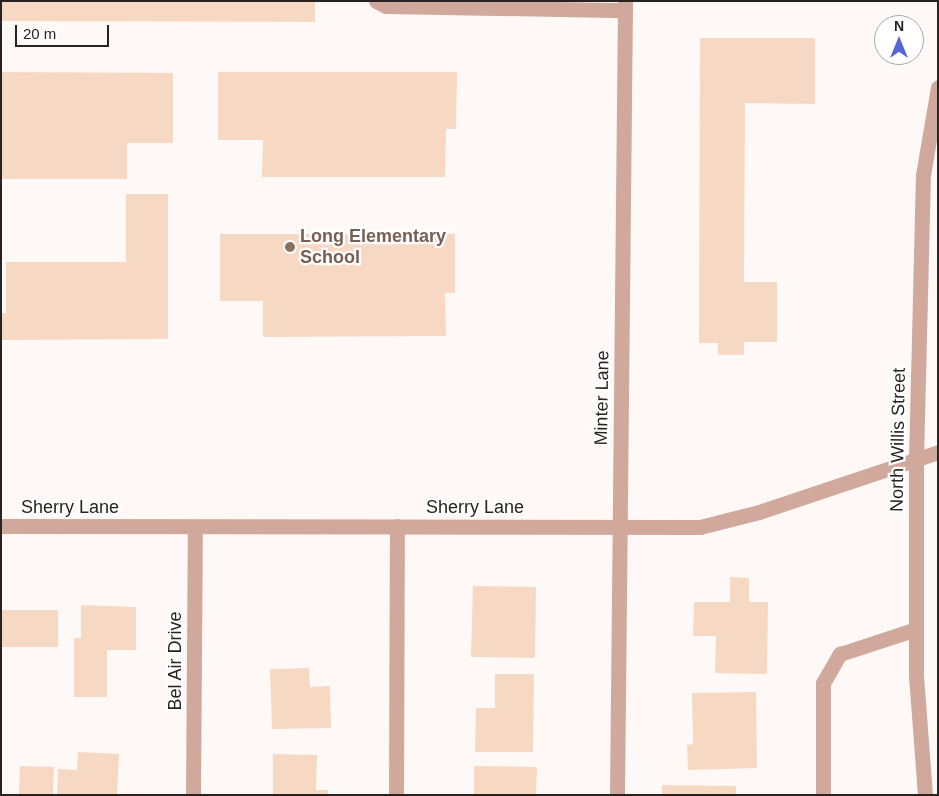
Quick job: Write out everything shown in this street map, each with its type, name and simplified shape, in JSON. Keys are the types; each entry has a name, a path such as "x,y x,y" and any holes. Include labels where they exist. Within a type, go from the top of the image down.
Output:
{"street":[{"path":"376,1 386,6 426,4 625,5"},
{"name":"Minter Lane","path":"617,795 625,5"},
{"name":"North Willis Street","path":"925,795 919,746 916,629 916,460 923,175 938,87"},
{"name":"Sherry Lane","path":"1,526 619,525 700,527 759,512 938,452"},
{"path":"396,795 397,526"},
{"name":"Bel Air Drive","path":"193,795 195,527"},
{"path":"822,795 822,683 840,654 916,629"}],"building":[{"path":"1,1 315,1 315,22 1,21"},
{"path":"700,38 815,38 815,104 745,103 744,282 777,282 777,342 744,342 744,355 718,355 718,343 699,343"},
{"path":"1,72 173,73 173,143 127,143 127,179 1,179"},
{"path":"218,72 457,72 456,129 446,129 445,177 262,177 263,140 218,140"},
{"path":"126,194 168,194 168,339 1,340 1,313 6,313 6,262 126,262"},
{"path":"220,234 455,234 455,293 445,293 446,336 263,337 263,301 220,301"},
{"path":"730,577 749,578 749,602 768,602 767,674 715,673 716,636 693,636 694,602 730,602"},
{"path":"473,586 536,587 535,658 471,657"},
{"path":"81,605 136,607 136,650 107,650 107,697 74,697 74,638 81,638"},
{"path":"1,610 58,610 58,647 1,647"},
{"path":"309,668 310,687 330,686 331,728 272,729 270,669"},
{"path":"495,674 534,674 533,752 475,752 476,708 495,708"},
{"path":"756,692 757,768 688,770 687,745 693,744 692,693"},
{"path":"78,752 119,754 117,795 57,795 58,769 77,770"},
{"path":"273,754 317,755 316,790 328,790 328,795 273,795"},
{"path":"20,766 54,767 53,795 19,795"},
{"path":"474,766 537,767 536,795 474,795"},
{"path":"662,785 736,786 736,795 662,795"}],"place":[{"name":"Long Elementary School","path":"290,247"}]}
